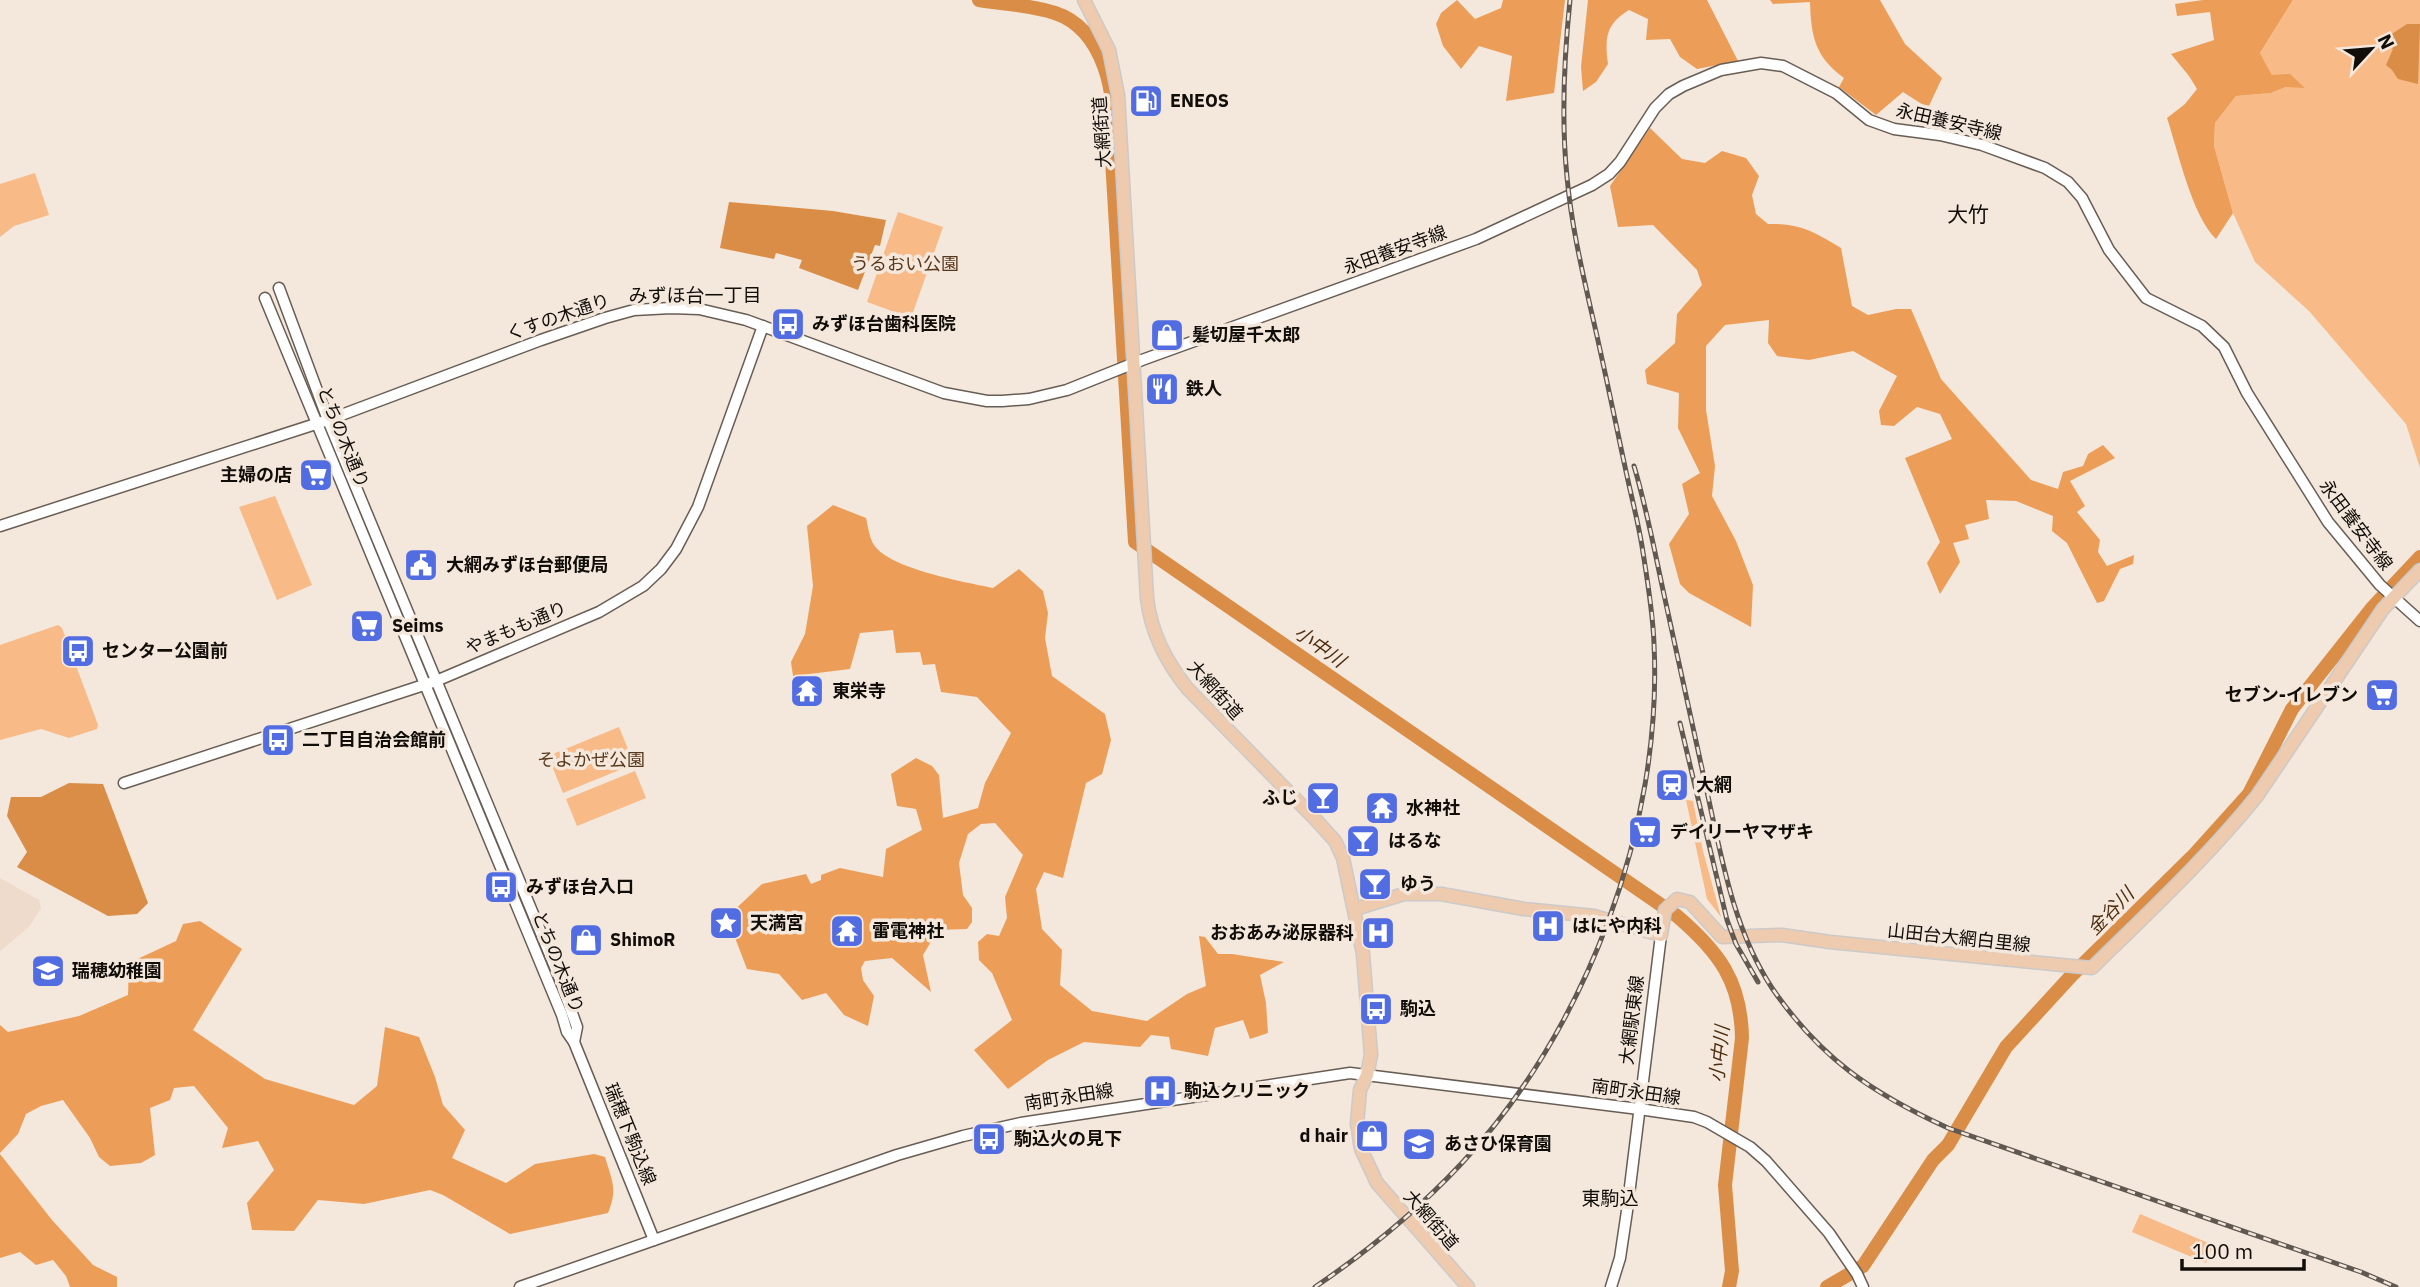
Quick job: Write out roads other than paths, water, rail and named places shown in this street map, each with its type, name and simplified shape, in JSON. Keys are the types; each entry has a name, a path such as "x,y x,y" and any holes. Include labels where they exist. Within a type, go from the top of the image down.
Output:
{"main road":[{"name":"大網街道","path":"1084,0 1108,50 1117,87 1149,612 1169,664 1187,688 1335,841 1343,858 1355,909 1367,1000 1371,1055 1360,1090 1357,1124 1361,1149 1370,1173 1394,1205 1468,1287"},
{"name":"山田台大網白里線","path":"1661,935 1665,910 1677,899 1690,902 1722,937 1782,934 1830,942 2092,968 2214,848 2257,796 2357,647 2393,598 2420,570"},
{"path":"1355,909 1404,894 1441,894 1524,909 1594,916 1661,935"}],"street":[{"name":"永田養安寺線","path":"1135,365 1476,239 1592,185 1609,174 1620,162 1655,108 1669,94 1721,70 1773,63 1836,93 1869,120 1894,129 1940,135 1982,145 2026,159 2068,183 2082,198 2116,260 2146,298 2202,326 2224,347 2247,393 2328,522 2393,598 2420,621"},
{"name":"とちの木通り","path":"279,288 323,421"},
{"name":"とちの木通り","path":"265,298 323,421 431,682 558,974 577,1027 574,1042"},
{"name":"くすの木通り","path":"0,526 323,421 605,317 634,310 699,309 763,326 944,393 987,401 1029,399 1067,390 1135,365"},
{"name":"やまもも通り","path":"124,783 431,682 599,612 643,586 661,569 676,549 698,507 763,326"},
{"name":"大網駅東線","path":"1611,1287 1621,1249 1661,935"},
{"name":"瑞穂下駒込線","path":"574,1042 654,1240"},
{"name":"南町永田線","path":"520,1287 897,1155 978,1132 1021,1122 1350,1073 1694,1118 1730,1134 1759,1153 1829,1233 1863,1287"}],"waterway":[{"name":"小中川","path":"979,0 1046,10 1072,21 1086,34 1096,49 1110,86 1113,106 1111,143 1135,542 1677,916 1705,942 1725,969 1737,1000 1742,1038 1725,1185 1732,1271 1729,1287"},
{"name":"金谷川","path":"1827,1287 1863,1266 1933,1160 1948,1145 2006,1047 2072,975 2195,854 2249,794 2292,709 2372,608 2420,557"}],"railway":[{"path":"1315,1287 1391,1230 1461,1164 1506,1111 1545,1052 1579,989 1608,922 1630,853 1645,783 1653,713 1652,620 1639,528 1580,260 1569,194 1564,111 1570,0"},
{"path":"1634,466 1650,527 1730,891 1747,941 1759,965 1772,988 1809,1035 1850,1072 1872,1087 1948,1128 2361,1272 2396,1287"},
{"path":"1680,723 1727,920 1736,944 1758,982"}],"place":[{"name":"ENEOS","path":"1146,101"},
{"name":"みずほ台歯科医院","path":"788,324"},
{"name":"髪切屋千太郎","path":"1167,335"},
{"name":"鉄人","path":"1162,389"},
{"name":"主婦の店","path":"316,475"},
{"name":"大網みずほ台郵便局","path":"421,565"},
{"name":"Seims","path":"367,626"},
{"name":"センター公園前","path":"78,651"},
{"name":"東栄寺","path":"807,691"},
{"name":"セブン-イレブン","path":"2382,695"},
{"name":"二丁目自治会館前","path":"278,740"},
{"name":"大網","path":"1672,785"},
{"name":"ふじ","path":"1323,798"},
{"name":"水神社","path":"1382,808"},
{"name":"デイリーヤマザキ","path":"1645,832"},
{"name":"はるな","path":"1363,841"},
{"name":"ゆう","path":"1375,884"},
{"name":"みずほ台入口","path":"501,887"},
{"name":"天満宮","path":"726,923"},
{"name":"はにや内科","path":"1548,926"},
{"name":"雷電神社","path":"847,931"},
{"name":"おおあみ泌尿器科","path":"1378,933"},
{"name":"ShimoR","path":"586,940"},
{"name":"瑞穂幼稚園","path":"48,971"},
{"name":"駒込","path":"1376,1009"},
{"name":"駒込クリニック","path":"1160,1091"},
{"name":"d hair","path":"1372,1136"},
{"name":"駒込火の見下","path":"989,1139"},
{"name":"あさひ保育園","path":"1419,1144"}],"district":[{"name":"大竹","path":"1968,215"},
{"name":"みずほ台一丁目","path":"695,295"},
{"name":"東駒込","path":"1610,1198"}],"park label":[{"name":"うるおい公園","path":"905,264"},
{"name":"そよかぜ公園","path":"591,760"}]}
